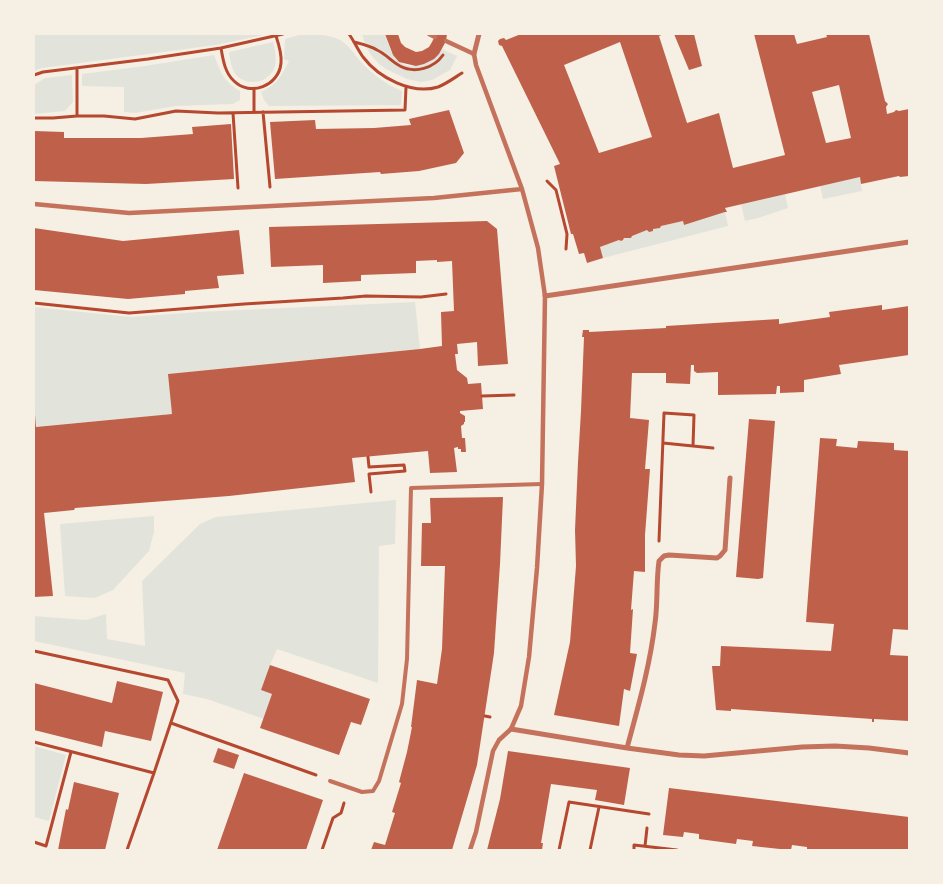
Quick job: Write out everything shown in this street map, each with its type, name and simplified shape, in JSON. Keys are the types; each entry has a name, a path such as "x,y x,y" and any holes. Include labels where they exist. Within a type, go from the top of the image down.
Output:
{"street":[{"path":"429,34 435,36"},
{"path":"470,850 476,832 493,751 498,740 511,729 521,706 529,657 542,484 545,296 538,248 522,189 476,65 474,54 479,34"},
{"path":"446,41 474,54"},
{"path":"34,204 129,213 434,198 522,189"},
{"path":"545,296 909,242"},
{"path":"627,748 651,650 659,562 662,558 669,555 717,558 723,553 725,550 730,478"},
{"path":"511,729 679,755 704,756 827,746 909,752"}],"lane":[{"path":"330,781 362,792 373,791 380,782 402,704 407,659 411,488 542,484"}],"path":[{"path":"34,75 43,72 221,48 283,34"},
{"path":"349,34 364,58 378,71 394,82 406,87 422,89 439,86 462,73"},
{"path":"221,48 228,74 233,80 246,88 264,86 272,81 278,73 281,64 281,54 276,36"},
{"path":"354,42 376,48 395,64 410,70 427,68 436,63 445,54"},
{"path":"77,68 77,116"},
{"path":"34,118 104,116 135,119 176,111 233,113 405,110 406,87"},
{"path":"254,88 254,112"},
{"path":"263,112 270,187"},
{"path":"233,113 238,188"},
{"path":"547,181 556,190 564,211 567,234 566,249"},
{"path":"34,303 129,313 366,296 421,297 446,294"},
{"path":"482,396 514,395"},
{"path":"662,558 659,540 664,413 694,415 693,446"},
{"path":"662,443 713,448"},
{"path":"368,456 371,492"},
{"path":"369,467 404,465 405,471 369,474"},
{"path":"34,651 168,680 178,701 127,850"},
{"path":"485,716 490,716"},
{"path":"171,723 330,781"},
{"path":"34,742 154,773"},
{"path":"34,842 46,846 71,752"},
{"path":"322,850 333,818 341,813 350,787"},
{"path":"559,850 569,802 649,814"},
{"path":"590,850 599,806"},
{"path":"645,846 647,828"},
{"path":"634,850 634,845 677,850"}],"shaded area":[{"path":"34,34 268,34 216,45 42,68 34,71"},
{"path":"302,34 326,35 343,42 375,75 402,91 401,105 269,106 261,92 275,83 289,61 284,59 285,39"},
{"path":"362,34 385,34 389,48 397,60 409,66 421,65 427,62 442,49 457,56 450,70 432,80 421,82 407,79 379,64 366,47"},
{"path":"273,42 276,63 268,77 256,82 250,82 238,77 233,70 229,52"},
{"path":"214,55 223,76 240,91 240,100 233,104 176,106 135,113 124,112 124,87 82,86 82,74"},
{"path":"72,75 73,102 65,111 34,114 34,85 45,78"},
{"path":"860,177 862,191 823,199 820,186"},
{"path":"785,194 788,208 745,221 741,204"},
{"path":"725,212 728,226 603,258 600,247 619,240 621,241 624,238 631,238 647,230 652,231 661,226 683,221 684,225"},
{"path":"415,302 420,349 169,374 172,414 36,427 34,307 131,317"},
{"path":"396,500 395,544 379,546 378,683 277,649 261,690 272,694 264,719 207,699 183,694 185,673 34,641 34,616 86,620 106,614 107,639 145,646 142,581 200,524 216,517"},
{"path":"154,516 154,532 149,551 113,590 95,598 65,596 60,524"},
{"path":"34,746 66,755 49,821 34,817"}],"building":[{"path":"385,34 398,34 401,43 405,47 416,52 429,47 436,34 447,34 446,41 439,54 434,59 416,66 399,62 393,55"},
{"path":"521,34 664,34 659,36 687,123 719,113 733,168 785,155 754,34 794,34 797,44 827,37 826,34 869,34 885,101 888,104 886,107 887,114 896,110 909,109 909,176 899,176 861,184 860,177 725,208 727,212 684,225 683,221 661,226 660,228 653,229 653,231 649,232 647,230 631,238 624,238 621,241 619,240 600,247 603,258 587,263 584,253 579,254 573,234 571,234 554,166 560,164 502,46 499,45 498,41 500,39 504,38 506,40","holes":["620,42 652,137 599,153 564,65","839,85 851,138 826,143 812,92"]},
{"path":"674,34 694,34 702,66 689,70"},
{"path":"449,110 464,153 456,163 419,171 275,179 270,122 315,120 316,129 374,128 411,125 409,119"},
{"path":"231,124 234,179 146,184 34,181 34,131 64,132 64,138 141,138 193,134 192,127"},
{"path":"487,221 497,229 508,364 478,366 477,342 457,344 458,354 455,354 457,370 467,378 468,384 481,383 483,409 460,411 465,416 465,422 461,426 462,438 465,438 466,452 461,452 461,449 458,449 458,447 454,448 457,472 430,473 428,451 352,458 355,482 229,496 75,508 74,510 44,513 53,596 34,597 34,414 36,427 172,414 168,374 442,346 441,312 454,311 452,261 416,261 416,273 361,275 361,281 323,283 323,265 271,267 269,227"},
{"path":"34,228 123,241 239,230 244,274 217,276 219,288 185,291 185,294 128,299 34,290"},
{"path":"882,305 882,310 909,306 909,355 839,365 841,374 804,380 804,392 780,393 780,386 777,386 776,394 718,395 718,372 697,373 694,371 694,365 691,365 690,384 666,383 666,373 632,373 630,418 649,420 645,469 650,469 645,535 645,572 634,571 630,653 637,654 630,691 624,689 619,726 554,715 570,642 576,566 575,530 583,330 589,330 589,332 666,328 666,326 779,319 779,324 830,317 829,312"},
{"path":"749,419 775,421 763,578 758,579 736,577"},
{"path":"820,438 837,439 836,446 857,448 858,441 894,443 894,450 909,451 909,630 893,629 890,655 909,656 909,721 874,719 874,722 872,722 872,719 731,709 731,711 716,710 712,666 720,666 721,646 831,651 834,624 806,622"},
{"path":"503,497 494,653 477,765 452,850 371,850 374,842 385,845 395,813 392,812 401,783 399,782 412,727 417,680 437,684 442,649 445,566 421,566 422,523 431,523 430,498"},
{"path":"270,665 370,699 361,725 351,722 339,755 260,728 272,694 261,690"},
{"path":"117,681 163,692 151,741 105,731 102,747 34,730 34,683 112,703"},
{"path":"218,748 239,755 234,769 213,762"},
{"path":"508,751 630,768 624,805 595,800 597,790 551,784 541,843 543,843 542,850 487,850 500,799"},
{"path":"244,773 323,800 306,850 217,850"},
{"path":"74,782 119,793 105,850 58,850 66,809 68,810"},
{"path":"669,788 909,817 909,850 807,850 807,847 792,845 791,850 789,850 752,846 753,841 737,839 736,844 699,839 699,834 684,832 683,837 663,835"}]}
